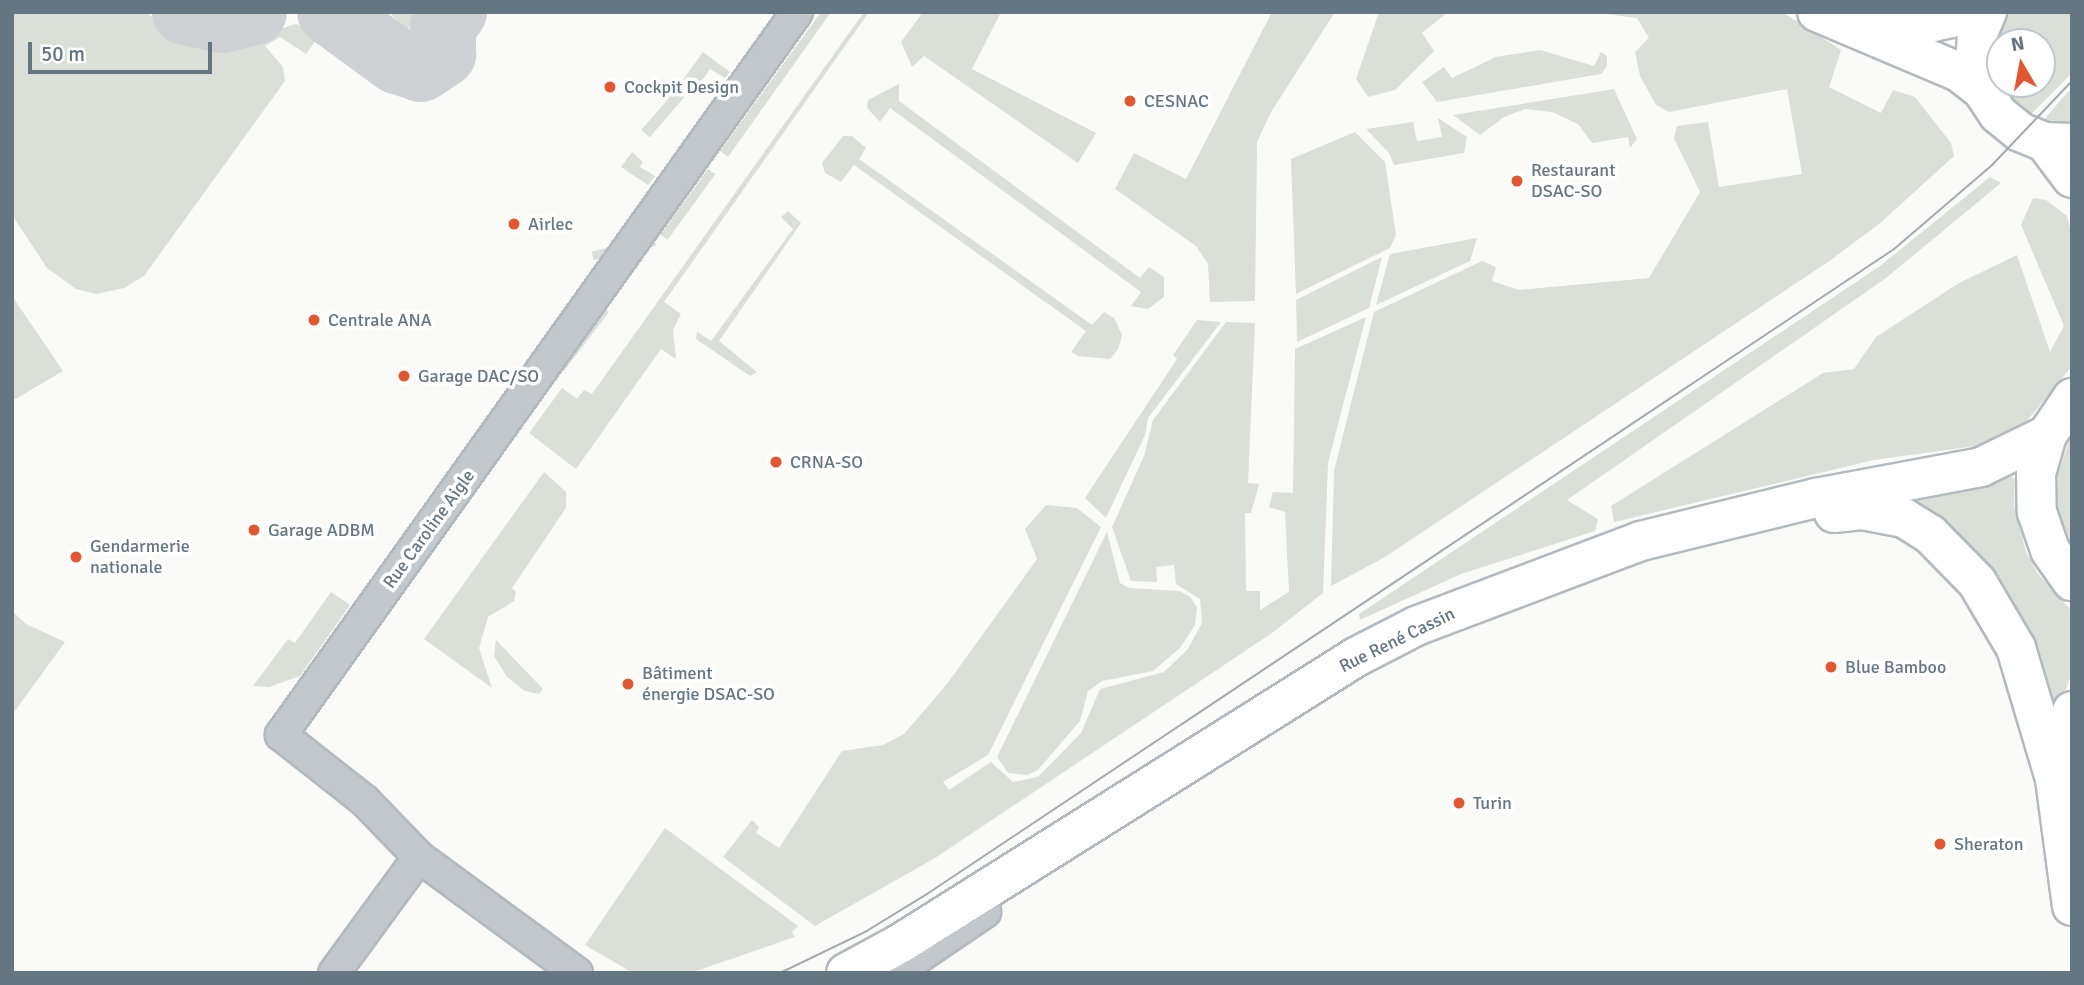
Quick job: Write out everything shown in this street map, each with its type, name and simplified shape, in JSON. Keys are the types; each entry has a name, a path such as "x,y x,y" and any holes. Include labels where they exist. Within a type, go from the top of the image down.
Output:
{"street":[{"name":"Rue Caroline Aigle","path":"577,973 419,858 365,801 282,736 797,12"},
{"path":"1817,12 1959,72 1982,90 1998,114 2020,132 2058,142 2072,178"},
{"path":"1870,12 1933,22 1981,12"},
{"path":"1982,90 1975,64 1977,36 1987,12"},
{"path":"2072,398 2047,435 2036,473 2037,512 2050,550 2072,581"},
{"name":"Rue René Cassin","path":"846,973 1114,810 1371,648 1447,613 1641,541 1722,519 1981,467 2047,435"},
{"path":"1541,579 1648,559 1819,515 1863,510 1904,518 1955,556 1996,609 2026,678 2055,779 2072,906"},
{"path":"2055,779 2072,711"},
{"path":"895,973 1017,890 1114,810"},
{"path":"334,973 419,858"}],"shaded area":[{"path":"12,12 145,12 189,41 230,45 296,24 321,33 306,54 280,37 265,46 283,67 285,81 144,276 124,288 96,294 76,289 47,268 12,215"},
{"path":"429,12 421,24 406,29 390,13"},
{"path":"821,12 831,12 728,157 720,151"},
{"path":"864,12 869,12 664,302 681,314 673,330 676,359 661,349 576,469 529,433 562,388 577,399 584,390 592,394"},
{"path":"923,12 1001,12 972,69 1096,133 1078,163 924,56 912,67 901,42"},
{"path":"1272,12 1335,12 1271,112 1257,142 1255,301 1210,302 1208,264 1196,246 1115,189 1134,153 1186,179"},
{"path":"1379,12 1448,12 1422,33 1434,51 1395,90 1368,97 1356,79"},
{"path":"1591,12 1782,12 1841,50 1829,87 1881,113 1893,90 1915,97 1951,143 1954,156 1879,224 1828,262 1385,557 1331,586 1334,471 1374,312 1482,261 1496,267 1492,281 1519,290 1649,278 1700,192 1674,138 1677,126 1708,122 1719,187 1802,174 1787,89 1669,112 1656,105 1640,76 1635,52 1649,38 1637,18"},
{"path":"2006,12 2072,12 2072,73 2056,89 2056,28 1998,28"},
{"path":"1540,50 1594,66 1601,52 1607,56 1607,66 1601,74 1437,102 1422,82 1444,67 1452,78 1496,57"},
{"path":"703,52 730,72 725,78 710,69 692,94 679,85"},
{"path":"899,84 899,101 1140,278 1149,267 1164,277 1164,297 1148,309 1131,306 1141,292 890,108 880,122 867,108 868,100"},
{"path":"1614,89 1637,139 1630,148 1628,137 1592,143 1578,124 1552,112 1525,109 1504,117 1480,135 1453,115"},
{"path":"2072,89 2072,126 2041,123 2065,95"},
{"path":"676,90 684,97 650,137 641,130"},
{"path":"2006,98 2047,98 2029,116"},
{"path":"1438,118 1467,137 1464,153 1394,165 1389,153 1366,129 1413,122 1417,141 1442,137"},
{"path":"1355,132 1385,162 1396,235 1390,248 1296,294 1291,159"},
{"path":"843,136 852,136 866,148 859,159 1092,325 1104,312 1114,318 1122,335 1118,349 1110,359 1078,356 1071,352 1086,331 854,165 841,182 825,173 822,163"},
{"path":"632,152 643,162 640,167 655,176 648,185 621,167"},
{"path":"708,169 715,174 668,240 660,235"},
{"path":"1990,177 2001,183 1886,278 1567,500 1598,519 1595,531 1461,574 1360,620 1359,614 1880,266"},
{"path":"2033,198 2046,200 2067,216 2072,236 2072,366 2025,423 1983,445 1874,460 1614,522 1611,506 1823,373 1854,369 1876,337 1959,283 2017,255 2050,352 2064,326 2021,225"},
{"path":"788,211 801,223 719,341 757,372 750,376 696,339 697,332 711,341 793,229 781,217"},
{"path":"654,237 656,246 594,260 592,251"},
{"path":"1477,238 1470,261 1376,305 1390,254"},
{"path":"1382,257 1369,308 1297,342 1296,300"},
{"path":"12,296 63,371 12,401"},
{"path":"603,307 609,312 564,371 562,365"},
{"path":"1366,317 1328,463 1323,593 1272,633 935,858 815,926 723,857 752,820 759,827 756,833 779,848 842,751 883,745 904,734 947,684 1037,559 1025,529 1046,505 1077,508 1101,527 988,755 943,782 949,790 991,762 1013,782 1038,777 1081,733 1100,689 1164,672 1188,649 1202,623 1200,599 1176,584 1174,565 1156,567 1157,582 1131,581 1112,527 1144,456 1153,420 1226,322 1255,323 1248,483 1259,484 1251,513 1245,513 1246,591 1260,591 1260,610 1289,592 1285,512 1269,507 1273,492 1293,493 1295,349"},
{"path":"1197,320 1221,322 1148,418 1145,435 1106,518 1085,498 1177,359 1173,355"},
{"path":"2072,433 2072,549 2058,517 2055,481"},
{"path":"544,472 566,492 566,508 512,588 516,592 514,601 488,617 479,648 492,688 424,639"},
{"path":"2004,473 2015,479 2014,506 2026,552 2038,574 2072,611 2072,672 2057,714 2016,630 1888,503"},
{"path":"1107,532 1120,583 1129,588 1180,591 1190,597 1197,607 1195,625 1180,648 1153,671 1102,681 1088,691 1080,721 1038,770 1027,775 1008,773 997,757"},
{"path":"331,592 350,605 300,676 269,687 253,686 288,639 295,643"},
{"path":"12,611 26,624 65,642 12,715"},
{"path":"496,640 543,689 539,694 525,691 507,677 494,656"},
{"path":"665,828 798,926 792,932 795,937 690,973 633,973 585,945"}],"taxiway":[{"path":"185,12 222,20 254,12"},
{"path":"330,12 397,61 421,69 443,54 443,27 454,12"}],"tram line":[{"path":"780,973 865,932 927,894 1894,249 1992,165 2072,81"}],"place":[{"name":"Cockpit Design","path":"610,87"},
{"name":"CESNAC","path":"1130,101"},
{"name":"Restaurant DSAC-SO","path":"1517,181"},
{"name":"Airlec","path":"514,224"},
{"name":"Centrale ANA","path":"314,320"},
{"name":"Garage DAC/SO","path":"404,376"},
{"name":"CRNA-SO","path":"776,462"},
{"name":"Garage ADBM","path":"254,530"},
{"name":"Gendarmerie nationale","path":"76,557"},
{"name":"Blue Bamboo","path":"1831,667"},
{"name":"Bâtiment énergie DSAC-SO","path":"628,684"},
{"name":"Turin","path":"1459,803"},
{"name":"Sheraton","path":"1940,844"}]}
